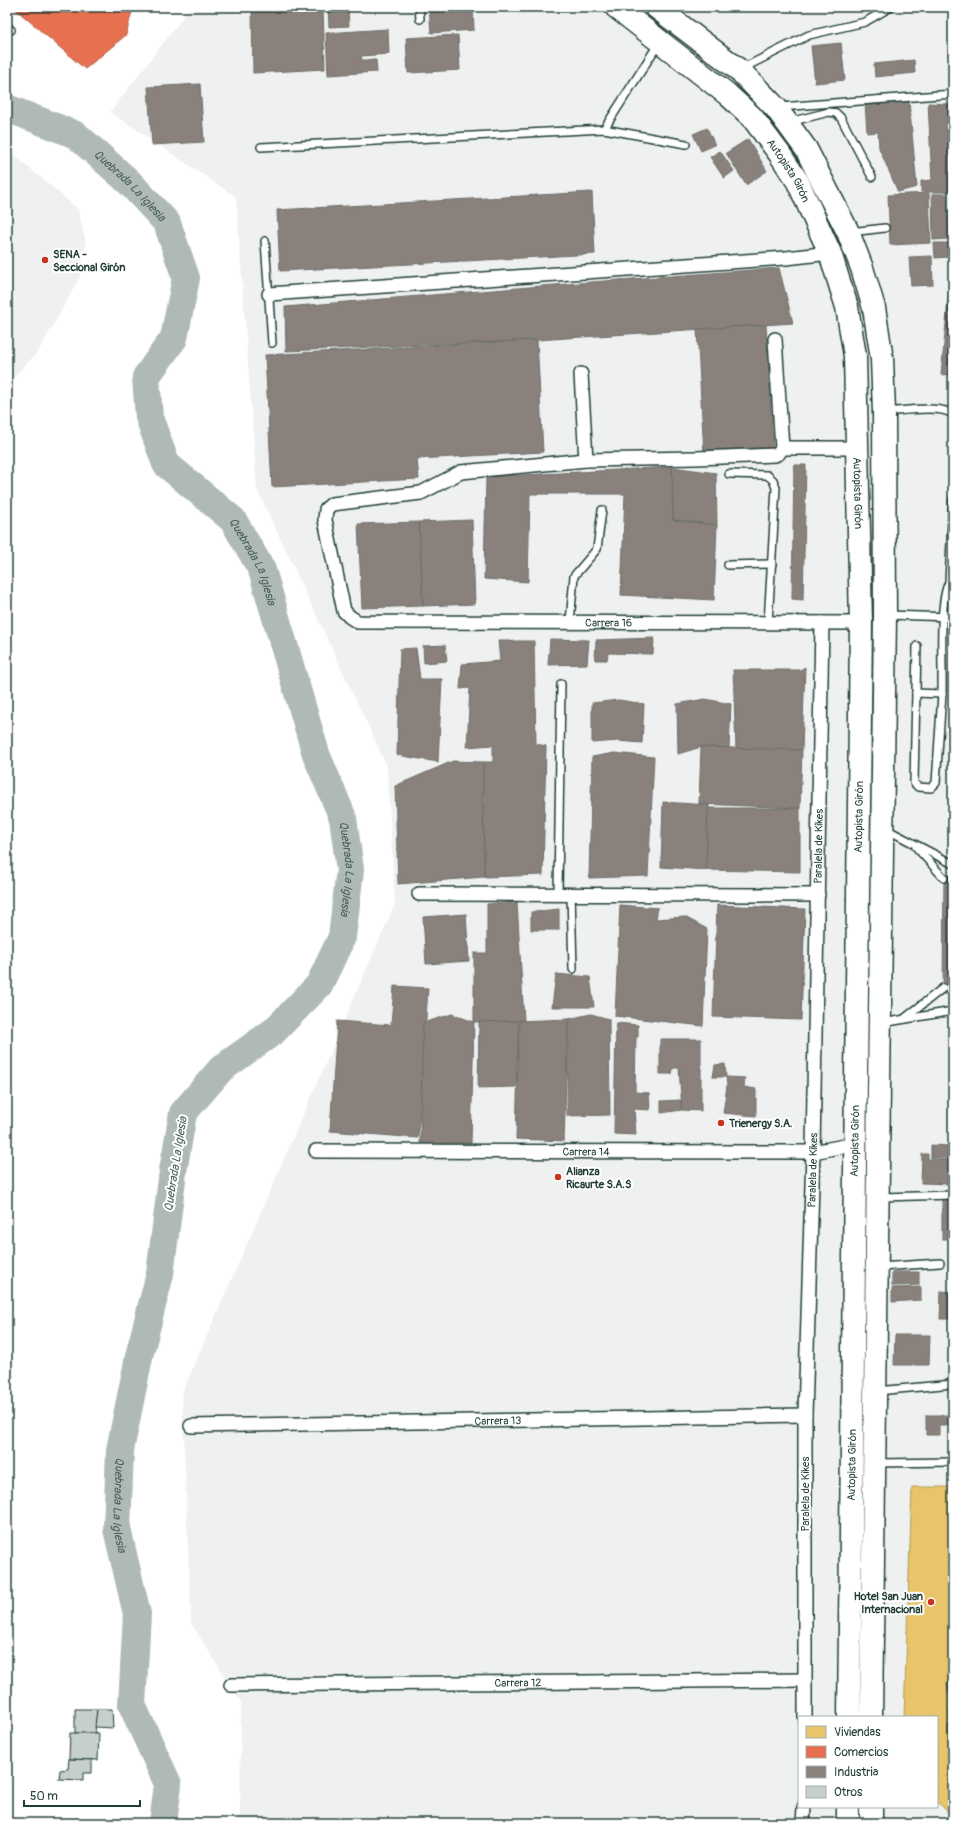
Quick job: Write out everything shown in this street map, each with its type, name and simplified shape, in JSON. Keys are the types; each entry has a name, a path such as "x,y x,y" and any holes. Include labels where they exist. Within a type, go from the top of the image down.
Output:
{"highway":[{"name":"Autopista Girón","path":"616,7 727,94 752,117 798,182 830,253 847,307 855,356 861,623 849,1716"},
{"name":"Autopista Girón","path":"658,8 739,70 782,115 806,149 848,232 874,308 882,359 884,412 885,615 872,1716"},
{"path":"848,1808 848,1823"},
{"path":"871,1808 871,1823"}],"street":[{"path":"269,294 786,258 830,253"},
{"path":"581,374 586,460 775,455 779,453 782,448 775,339"},
{"path":"782,448 858,448"},
{"name":"Carrera 16","path":"586,460 460,472 420,493 332,504 326,509 325,520 344,611 358,622 861,623"},
{"name":"Paralela de Kikes","path":"805,1716 805,1415 813,1152 822,623"},
{"path":"419,894 818,895"},
{"name":"Carrera 14","path":"316,1151 813,1152 855,1144"},
{"name":"Carrera 13","path":"191,1426 805,1415"},
{"name":"Carrera 12","path":"231,1685 806,1680"},
{"path":"803,1823 804,1808"}],"lane":[{"path":"418,7 420,19"},
{"path":"739,70 809,35 865,22 891,7"},
{"path":"604,129 660,41"},
{"path":"782,115 953,94"},
{"path":"782,115 829,112 836,113 841,118 872,177"},
{"path":"261,147 604,129 686,144"},
{"path":"848,232 885,228"},
{"path":"265,241 272,343"},
{"path":"884,412 935,409 951,412 953,415"},
{"path":"729,474 767,475 773,480 776,488 768,623"},
{"path":"917,646 914,783 918,787 931,788 936,783 942,694 943,617 945,591 951,582 953,500"},
{"path":"570,622 574,576 597,549 602,510"},
{"path":"728,565 772,564"},
{"path":"885,615 953,617"},
{"path":"561,684 565,894 573,969"},
{"path":"916,693 942,694"},
{"path":"882,826 953,864"},
{"path":"912,842 944,878"},
{"path":"904,1020 943,988"},
{"path":"880,1024 953,1011"},
{"path":"878,1197 953,1195"},
{"path":"877,1267 940,1264"},
{"path":"875,1391 953,1384"},
{"path":"874,1463 953,1462"}],"shaded area":[{"path":"191,7 953,7 953,1823 234,1823 240,1816 241,1702 191,1623 182,1393 395,904 387,766 257,489 236,197 110,112"},
{"name":"SENA - Seccional Girón","path":"7,149 78,209 86,243 80,277 38,352 7,384"}],"building: Viviendas":[{"name":"Hotel San Juan Internacional","path":"912,1487 953,1487 953,1816 938,1803 938,1716 904,1716"}],"building: Comercios":[{"path":"13,7 133,7 126,35 85,69"}],"building: Industria":[{"path":"252,7 323,7 325,69 253,73"},
{"path":"328,7 348,7 349,26 329,27"},
{"path":"429,7 473,7 474,30 431,33"},
{"path":"388,29 389,54 361,56 362,60 376,60 377,72 328,75 326,33"},
{"path":"458,35 460,70 408,73 406,38"},
{"path":"841,43 845,80 815,83 811,46"},
{"path":"914,60 915,73 875,77 874,64"},
{"path":"200,84 204,142 152,145 148,87"},
{"path":"909,101 917,187 898,192 879,148 878,132 867,133 865,103"},
{"path":"928,103 949,104 952,192 921,192 921,181 932,180"},
{"path":"707,128 715,145 701,151 693,134"},
{"path":"748,139 767,171 746,185 726,153"},
{"path":"720,151 734,171 724,178 710,157"},
{"path":"592,192 595,254 280,271 277,210"},
{"path":"929,193 931,243 890,245 888,195"},
{"path":"932,194 947,194 949,239 933,240"},
{"path":"934,243 949,243 949,257 935,258"},
{"path":"953,249 953,374 941,375"},
{"path":"932,256 933,285 911,286 909,257"},
{"path":"779,268 793,323 537,340 286,351 285,307"},
{"path":"766,325 773,448 704,454 697,329"},
{"path":"537,340 543,452 417,459 419,479 272,487 265,355"},
{"path":"794,465 806,465 803,600 792,599"},
{"path":"672,467 716,473 717,525 673,520"},
{"path":"672,467 673,520 717,525 714,600 621,595 625,494 530,494 528,582 484,579 486,477"},
{"path":"472,520 475,604 423,606 419,522"},
{"path":"419,522 423,606 362,608 358,524"},
{"path":"654,638 653,654 608,653 607,660 595,660 596,640"},
{"path":"550,639 589,640 587,664 548,665"},
{"path":"498,641 534,641 536,744 546,746 543,875 484,877 483,762 493,762 493,745 467,747 470,688 460,689 462,664 500,661"},
{"path":"445,645 447,661 424,663 423,646"},
{"path":"416,648 420,679 442,679 438,762 397,755 400,649"},
{"path":"805,667 802,750 736,749 733,670 800,670"},
{"path":"705,699 731,704 729,749 701,747 678,754 677,704"},
{"path":"619,700 644,704 642,743 618,741 592,743 592,703"},
{"path":"701,747 802,750 800,808 699,804"},
{"path":"614,753 654,757 648,876 589,878 592,757"},
{"path":"453,761 483,762 484,877 398,884 395,786"},
{"path":"663,802 709,805 706,870 661,867"},
{"path":"708,808 800,808 800,872 706,870"},
{"path":"944,875 953,875 953,994 943,994"},
{"path":"517,902 524,1021 474,1022 474,953 487,953 487,904"},
{"path":"620,905 658,908 656,919 685,917 707,929 703,1026 615,1016"},
{"path":"717,905 805,909 801,1020 713,1017"},
{"path":"559,909 559,930 531,930 531,912"},
{"path":"466,914 469,961 426,964 423,917"},
{"path":"556,974 590,977 594,1007 552,1007"},
{"path":"394,986 428,988 418,1138 330,1131 337,1021 391,1025"},
{"path":"452,1014 474,1022 471,1143 420,1143 423,1023"},
{"path":"591,1014 609,1019 610,1115 567,1116 568,1019"},
{"path":"568,1019 564,1141 516,1139 519,1021"},
{"path":"519,1021 516,1087 478,1088 479,1022"},
{"path":"616,1023 638,1025 638,1037 636,1037 635,1092 649,1093 650,1110 634,1109 636,1135 614,1134"},
{"path":"660,1039 701,1039 701,1111 682,1110 679,1068 673,1068 672,1074 660,1074"},
{"path":"725,1064 726,1077 713,1077 715,1065"},
{"path":"952,1066 953,1158 931,1158 931,1145 951,1146"},
{"path":"726,1077 745,1078 744,1087 756,1089 756,1116 723,1113 727,1086"},
{"path":"681,1100 682,1110 661,1113 661,1101"},
{"path":"922,1154 928,1154 928,1159 953,1160 953,1184 921,1183"},
{"path":"942,1198 953,1198 953,1239 942,1239"},
{"path":"892,1272 919,1272 919,1285 892,1286"},
{"path":"921,1287 921,1300 892,1302 892,1288"},
{"path":"941,1291 953,1292 953,1319 940,1319"},
{"path":"895,1335 930,1335 929,1365 894,1365"},
{"path":"926,1415 953,1415 953,1425 939,1425 939,1435 926,1435"},
{"path":"953,1682 953,1692 948,1693 947,1683"},
{"path":"949,1711 953,1711 953,1719 950,1719"},
{"path":"948,1725 953,1725 953,1733 948,1734"},
{"path":"948,1750 953,1750 953,1764 949,1764"}],"building: Otros":[{"path":"75,1709 97,1709 95,1733 75,1733"},
{"path":"97,1709 112,1709 113,1728 95,1727"},
{"path":"70,1733 99,1733 98,1760 69,1759"},
{"path":"69,1759 92,1760 92,1773 83,1773 83,1780 59,1779 60,1770 68,1769"}],"waterway":[{"name":"Quebrada La Iglesia","path":"7,108 76,135 129,182 167,223 186,278 174,338 146,377 149,417 166,464 233,520 262,570 316,754 343,818 350,870 342,937 319,985 274,1031 221,1069 183,1113 173,1171 160,1274 140,1352 120,1450 117,1529 137,1614 132,1705 168,1784 163,1823"}],"place":[{"name":"SENA - Seccional Girón","path":"45,260"},
{"name":"Trienergy S.A.","path":"721,1123"},
{"name":"Alianza Ricaurte S.A.S","path":"558,1177"},
{"name":"Hotel San Juan Internacional","path":"931,1602"}]}
